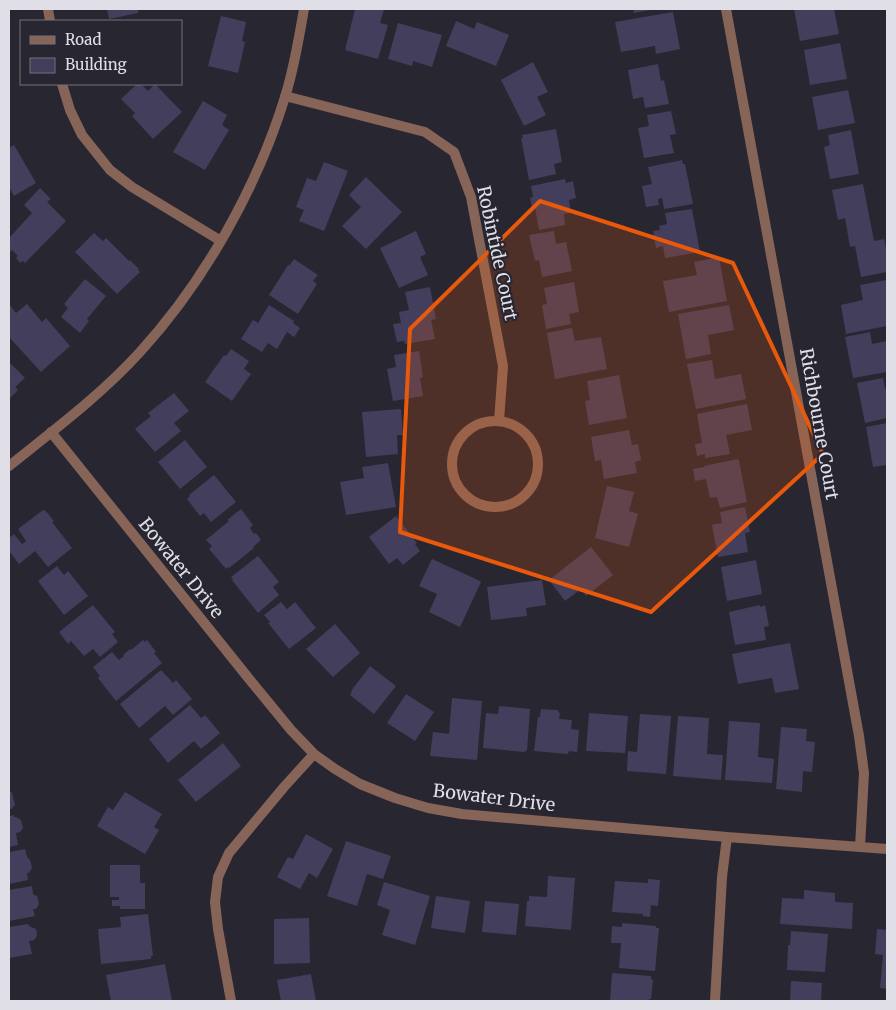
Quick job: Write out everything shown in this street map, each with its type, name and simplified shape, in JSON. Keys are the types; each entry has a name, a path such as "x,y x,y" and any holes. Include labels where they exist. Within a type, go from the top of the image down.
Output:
{"street":[{"path":"9,466 110,382 140,352 167,320 221,241 258,170 274,130 286,96 304,9"},
{"name":"Richbourne Court","path":"726,9 859,736 864,774 860,847"},
{"path":"62,85 70,110 82,135 110,170 132,187 221,241"},
{"name":"Robintide Court","path":"286,96 424,132 454,152 471,197 503,366 499,421"},
{"path":"499,421 513,425 526,433 534,446 538,460 537,474 531,488 520,498 507,505 492,507 478,503 467,496 458,486 453,474 452,460 456,447 468,431 486,422 499,421"},
{"name":"Bowater Drive","path":"51,432 291,730 314,754 360,784 395,798 428,808 462,814 887,849"},
{"path":"231,1001 215,902 218,877 229,853 314,754"},
{"path":"715,1001 726,837"}],"highlighted area":[{"path":"540,201 733,263 823,454 651,612 400,532 410,329"}],"building":[{"path":"107,9 138,9 138,13 109,19"},
{"path":"355,9 384,9 380,23 388,25 378,59 345,50"},
{"path":"633,9 650,9 650,10 634,13"},
{"path":"794,9 834,9 839,34 800,41"},
{"path":"673,12 680,49 656,54 655,46 621,52 615,22"},
{"path":"221,16 246,22 242,41 245,42 238,73 208,66"},
{"path":"456,21 474,29 477,22 509,35 496,66 446,46"},
{"path":"398,23 442,35 432,67 413,61 412,66 388,59"},
{"path":"840,43 847,79 810,85 804,50"},
{"path":"533,62 548,92 537,97 546,115 524,126 501,80"},
{"path":"658,64 661,81 664,80 669,104 645,108 643,97 633,99 628,70"},
{"path":"136,85 142,85 148,91 156,85 182,112 153,139 132,116 135,113 121,99"},
{"path":"848,90 855,123 818,130 812,97"},
{"path":"203,101 227,115 222,125 229,130 205,170 173,152"},
{"path":"671,111 676,134 670,135 674,153 644,158 638,128 649,126 647,115"},
{"path":"556,129 562,162 554,164 556,174 529,180 522,135"},
{"path":"851,130 859,174 830,179 824,147 830,145 828,135"},
{"path":"14,145 36,183 14,196 9,187 9,148"},
{"path":"682,160 683,164 685,164 693,204 664,209 662,198 658,199 659,205 646,207 642,186 652,184 648,167"},
{"path":"324,162 348,171 324,231 299,221 304,210 296,207 307,178 316,181"},
{"path":"366,177 402,212 366,249 342,226 361,207 349,195"},
{"path":"565,179 566,183 573,181 576,198 569,200 571,213 564,214 565,225 539,230 535,207 532,208 530,198 533,197 531,186"},
{"path":"863,184 874,241 884,239 887,253 887,272 861,277 855,246 850,247 845,218 838,220 832,190"},
{"path":"40,188 51,199 47,202 66,221 25,263 23,261 20,263 16,258 18,256 12,250 9,253 9,238 32,213 24,205"},
{"path":"692,209 700,252 665,258 663,246 656,248 653,231 660,230 659,226 667,224 665,213"},
{"path":"416,231 426,254 420,257 428,275 399,288 380,248"},
{"path":"554,231 556,244 566,242 572,271 542,277 539,260 535,261 529,235"},
{"path":"94,233 103,241 106,238 139,269 140,272 117,294 75,252"},
{"path":"719,257 727,301 669,312 663,281 697,275 694,262"},
{"path":"294,259 318,275 313,281 317,284 298,314 269,295 288,265"},
{"path":"85,279 106,296 87,319 89,321 80,333 61,317 68,308 64,304"},
{"path":"887,280 887,326 846,334 841,305 863,300 860,285"},
{"path":"574,282 579,312 569,314 571,324 546,329 542,305 547,304 544,288"},
{"path":"430,287 436,319 431,320 435,339 405,344 404,341 397,342 393,324 401,323 399,312 409,310 405,292"},
{"path":"9,304 16,313 27,304 42,322 46,318 70,346 41,372 9,337"},
{"path":"269,305 294,321 293,323 300,328 294,337 287,332 277,349 268,343 262,352 241,339 253,320 258,323"},
{"path":"729,305 734,330 708,335 711,354 686,359 678,314"},
{"path":"572,328 575,341 601,337 607,369 555,379 547,333"},
{"path":"870,332 872,344 887,341 887,372 853,378 845,337"},
{"path":"231,349 249,361 244,369 251,374 232,401 205,382 224,355 226,356"},
{"path":"419,351 423,377 420,378 423,396 393,401 387,369 396,367 394,355"},
{"path":"712,360 715,379 741,374 746,399 696,409 687,364"},
{"path":"9,362 25,378 15,387 18,390 9,399"},
{"path":"619,375 627,418 589,425 585,401 590,400 587,381"},
{"path":"883,378 885,389 887,389 887,418 865,423 857,383"},
{"path":"174,393 189,411 174,423 181,431 155,452 135,429 151,416 148,413"},
{"path":"747,404 752,430 726,435 730,454 705,458 705,454 697,456 695,444 702,443 697,414"},
{"path":"401,409 403,435 397,435 398,454 366,457 362,412"},
{"path":"887,423 887,465 873,467 866,427"},
{"path":"629,430 632,445 638,444 641,460 635,462 637,473 604,479 601,460 595,461 591,437"},
{"path":"185,440 207,467 180,489 158,462"},
{"path":"738,459 747,502 720,508 717,497 710,498 706,479 695,481 693,469"},
{"path":"388,463 396,507 346,515 340,482 364,478 362,467"},
{"path":"214,475 236,502 211,522 204,513 200,516 187,499 189,495"},
{"path":"607,486 634,492 629,511 638,514 629,547 595,538"},
{"path":"745,507 750,532 745,533 748,552 718,557 712,525 722,523 720,512"},
{"path":"241,509 253,525 250,528 261,540 254,548 226,569 209,549 212,546 206,540"},
{"path":"43,510 54,521 52,522 72,548 48,567 35,551 19,564 9,551 9,538 14,534 22,544 26,541 18,529"},
{"path":"396,516 417,543 415,544 420,551 403,565 397,558 389,564 369,537"},
{"path":"591,547 613,575 586,596 581,589 565,601 549,580"},
{"path":"258,556 279,582 273,587 279,595 258,613 231,577"},
{"path":"432,559 481,582 460,627 429,612 437,594 419,586"},
{"path":"756,560 762,594 727,601 721,567"},
{"path":"57,566 64,575 68,571 88,596 64,615 38,581"},
{"path":"542,580 546,605 526,608 527,616 491,620 487,587"},
{"path":"281,602 287,609 295,602 316,628 289,649 268,623 270,622 264,615"},
{"path":"93,605 115,632 112,634 118,642 100,657 93,649 84,656 71,641 68,644 59,632"},
{"path":"760,605 760,607 765,605 769,626 764,627 766,640 735,645 729,612"},
{"path":"335,624 360,653 333,677 306,649"},
{"path":"143,640 145,642 147,640 162,663 116,701 98,678 100,676 93,667 112,652 119,660"},
{"path":"790,643 799,689 775,693 772,678 738,684 732,654"},
{"path":"370,666 396,686 374,714 350,695"},
{"path":"161,670 173,683 176,680 192,699 173,715 165,706 139,728 120,704"},
{"path":"406,694 434,712 415,741 387,723"},
{"path":"452,698 482,701 477,760 430,756 433,732 449,734"},
{"path":"190,705 201,718 205,715 220,733 201,749 194,741 168,763 149,739"},
{"path":"499,706 530,709 527,751 483,748 486,713 498,714"},
{"path":"541,709 557,710 560,713 559,719 572,720 571,729 579,730 577,752 569,751 568,754 534,751 538,717 540,717"},
{"path":"589,713 628,716 625,753 586,751"},
{"path":"640,714 671,716 666,774 627,771 628,751 637,752"},
{"path":"678,716 709,718 707,754 723,755 721,780 673,776"},
{"path":"729,721 760,723 758,757 774,759 772,783 725,780"},
{"path":"781,727 807,729 806,741 815,742 812,772 803,771 802,792 776,789"},
{"path":"223,743 241,766 196,802 178,780"},
{"path":"9,790 12,793 15,805 9,810"},
{"path":"125,792 162,814 154,827 159,830 145,854 97,826 108,807 113,810"},
{"path":"14,815 14,817 21,820 23,828 20,832 16,833 18,845 9,847 9,816"},
{"path":"306,834 333,849 317,878 309,873 300,889 277,877 288,857 293,859"},
{"path":"346,841 391,856 383,879 367,874 357,906 327,896"},
{"path":"25,849 32,868 27,873 28,880 9,884 9,852"},
{"path":"110,865 140,865 140,883 145,883 145,909 120,909 120,906 112,906 112,900 119,900 119,897 110,897"},
{"path":"548,876 575,878 571,930 525,926 529,896 547,897"},
{"path":"648,879 660,880 658,906 651,905 650,917 643,916 643,914 612,912 615,881 648,883"},
{"path":"384,882 430,896 415,945 382,935 390,910 377,905"},
{"path":"32,886 33,894 37,896 39,904 36,909 33,909 35,916 9,921 9,890"},
{"path":"804,890 835,893 835,902 853,903 852,929 780,924 782,898 804,899"},
{"path":"436,896 470,901 465,933 431,928"},
{"path":"485,901 519,904 516,935 482,932"},
{"path":"148,914 153,956 151,956 151,959 101,964 98,929 121,927 120,917"},
{"path":"309,918 310,963 274,964 274,919"},
{"path":"622,923 656,926 656,928 659,928 655,971 619,968 621,943 611,943 612,926 622,927"},
{"path":"28,924 36,929 37,936 34,940 29,941 32,954 9,958 9,927"},
{"path":"877,929 887,930 887,989 880,988 883,955 875,954"},
{"path":"791,931 828,934 825,972 787,970 788,945 790,945"},
{"path":"165,964 172,1001 111,1001 106,975"},
{"path":"612,973 651,976 653,980 651,999 649,1001 610,1001"},
{"path":"311,974 316,1001 281,1001 277,980"},
{"path":"791,981 822,983 821,1001 790,1001"}]}
